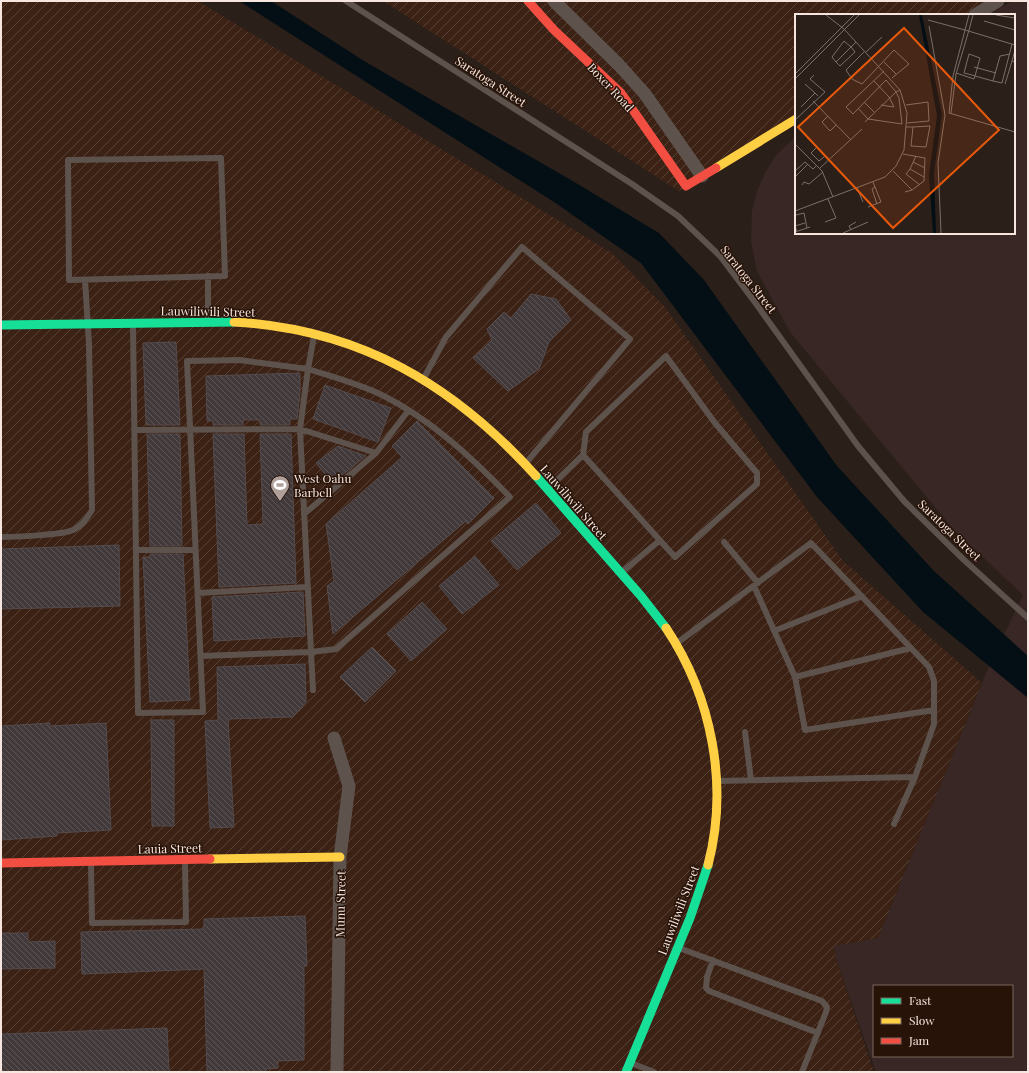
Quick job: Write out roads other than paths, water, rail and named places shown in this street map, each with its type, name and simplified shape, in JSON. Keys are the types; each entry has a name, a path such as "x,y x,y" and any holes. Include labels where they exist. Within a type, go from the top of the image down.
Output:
{"street":[{"name":"Boxer Road","path":"528,1 554,30 621,94 686,186 795,120"},
{"name":"Boxer Road","path":"554,1 619,65 645,94 702,176"},
{"path":"977,14 998,1"},
{"name":"Lauwiliwili Street","path":"1,325 208,321 247,322 315,334 350,344 384,358 445,391 512,450 621,573 676,644 694,681 705,712 712,742 718,781 716,825 710,860 696,903 626,1072"},
{"name":"Munu Street","path":"334,738 349,786 340,857 337,1072"},
{"name":"Lauia Street","path":"1,863 340,857"}],"lane":[{"name":"Saratoga Street","path":"346,1 625,180 678,216 720,256 858,446 904,501 1028,618"},
{"path":"221,158 225,276 208,276 69,280 68,160 221,158"},
{"path":"424,379 446,337 522,247 630,339 525,464"},
{"path":"208,276 208,321"},
{"path":"1,537 15,538 72,531 85,522 92,510 88,323 85,280"},
{"path":"133,322 138,713 203,712 187,361 239,360 308,370 352,383 383,396 426,422 468,454 510,497 336,649 311,652 201,656"},
{"path":"313,690 300,429 308,370 315,334"},
{"path":"547,490 584,455 586,432 666,356 715,423 757,473 757,484 675,557 659,541 584,455"},
{"path":"304,514 376,453 408,411"},
{"path":"135,430 300,429 376,453"},
{"path":"621,573 659,541"},
{"path":"724,542 756,584 774,631 795,677 805,730 934,710"},
{"path":"676,644 811,543 929,667 934,681 934,724 915,777 894,824"},
{"path":"137,550 195,550"},
{"path":"198,593 308,587"},
{"path":"774,631 862,596"},
{"path":"795,677 911,648"},
{"path":"745,732 751,780"},
{"path":"718,781 915,777"},
{"path":"91,862 92,923 186,922 185,860"},
{"path":"678,947 822,1001 828,1007 802,1072"},
{"path":"714,960 706,983 706,988 709,991 818,1034"},
{"path":"630,1062 654,1072"}],"place":[{"name":"West Oahu Barbell","path":"280,502"}]}
